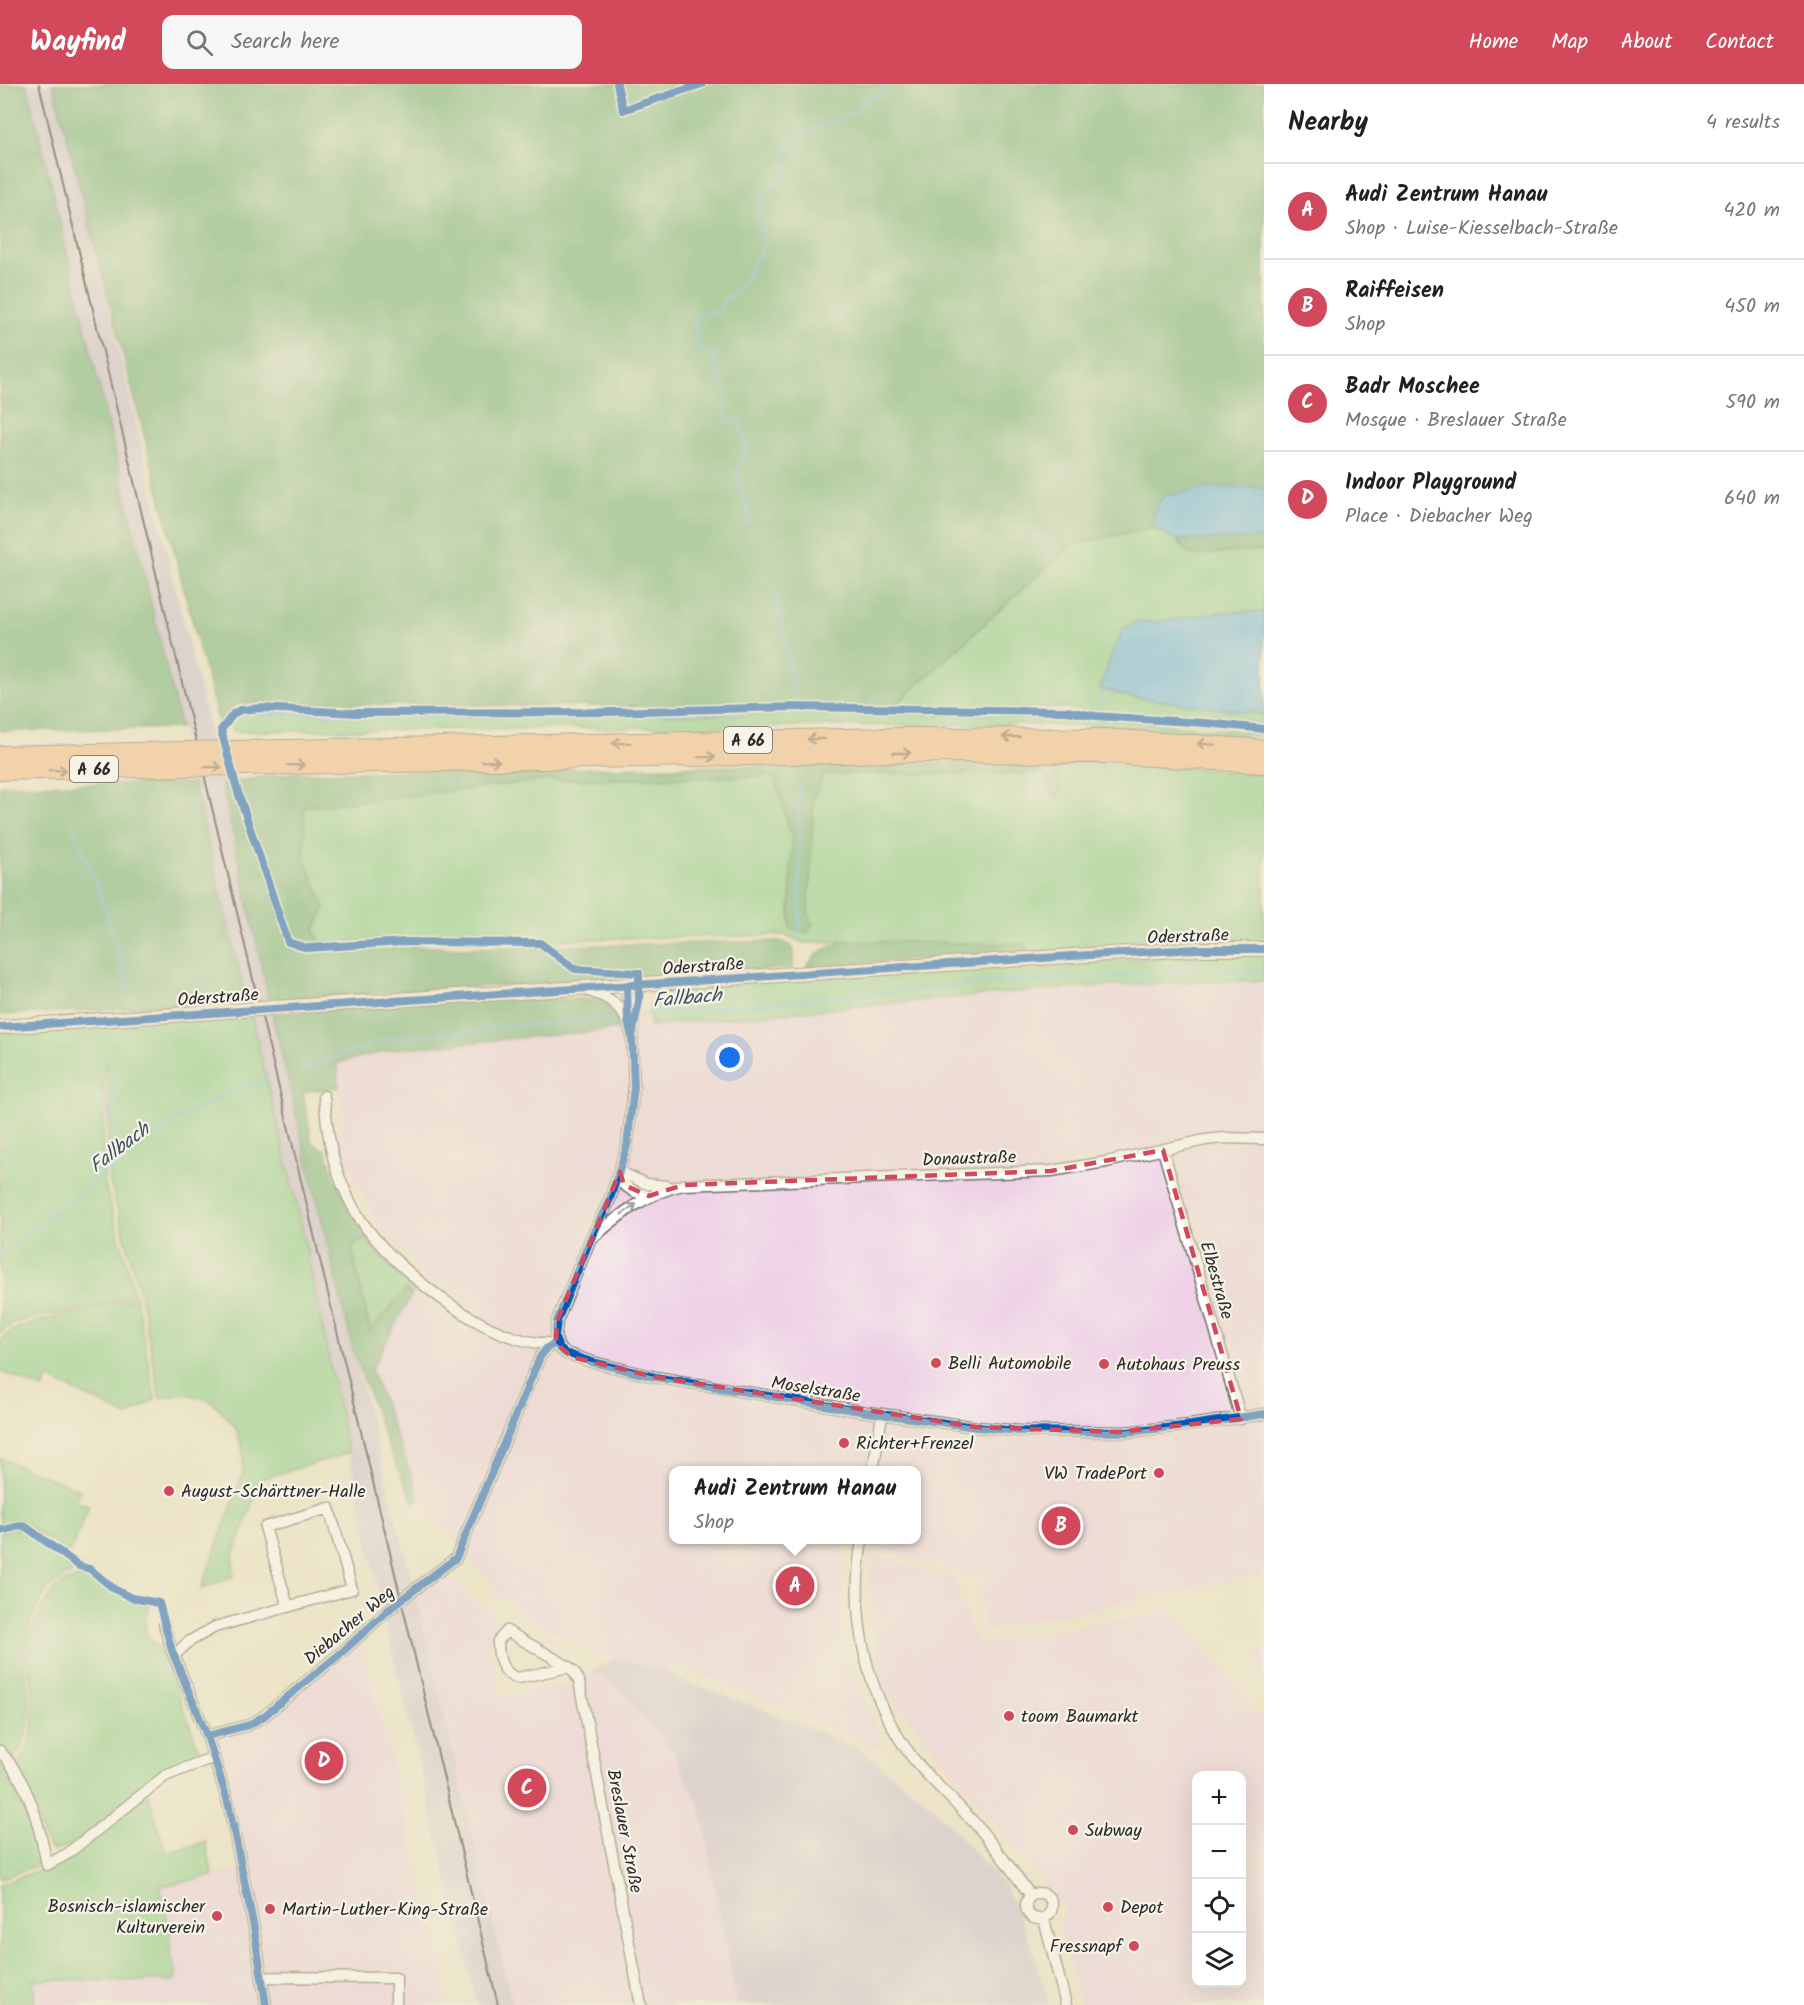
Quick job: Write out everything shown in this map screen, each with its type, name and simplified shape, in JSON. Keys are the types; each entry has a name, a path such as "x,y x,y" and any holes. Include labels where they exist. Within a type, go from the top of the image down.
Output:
{"highway":[{"name":"A 66","path":"0,755 187,759 963,737 1105,738 1264,749"},
{"name":"A 66","path":"235,758 896,753 1105,754 1264,764"},
{"name":"A 66","path":"0,771 187,759"}],"street":[{"name":"Oderstraße","path":"0,1027 1072,956 1197,949 1264,949"},
{"path":"556,1343 554,1335 557,1321 590,1240 610,1199 627,1146 634,1101 632,1021 629,1008 634,985"},
{"path":"580,988 629,1008"},
{"path":"629,1008 632,1021"},
{"name":"Moselstraße","path":"324,1096 328,1138 343,1185 368,1229 386,1249 413,1276 446,1302 482,1322 529,1342 556,1343 572,1357 628,1371 882,1415 1018,1431 1150,1430 1264,1414"},
{"name":"Donaustraße","path":"620,1172 647,1184 673,1187 734,1182 1051,1171 1224,1138 1264,1139"},
{"name":"Elbestraße","path":"1163,1150 1241,1419"},
{"path":"620,1172 624,1185 635,1192 649,1196"},
{"name":"Donaustraße","path":"590,1240 626,1209 649,1196 673,1187"},
{"name":"Diebacher Weg","path":"207,1736 249,1725 264,1716 341,1653 393,1606 452,1562 460,1551 540,1357 547,1348 556,1343"},
{"path":"874,1466 882,1415"},
{"path":"174,1656 189,1642 215,1627 288,1607 352,1589 329,1508 265,1527 288,1607"},
{"path":"861,1544 858,1574 859,1622 865,1656 879,1700 912,1756 978,1827 1032,1896"},
{"path":"164,1624 174,1656 207,1736 234,1827 266,2005"},
{"path":"507,1631 569,1667 518,1678 512,1676 502,1667 498,1641 507,1631"},
{"name":"Breslauer Straße","path":"569,1667 577,1677 580,1687 641,2005"},
{"path":"0,1751 13,1765 36,1812 48,1865 67,1854 165,1776 214,1757"},
{"path":"1039,1893 1045,1894 1052,1902 1052,1910 1044,1919 1037,1919 1028,1914 1027,1903 1032,1896 1039,1893"},
{"path":"1044,1919 1066,2005"},
{"path":"262,1977 396,1978 396,2004"}],"highlighted area":[{"path":"1163,1150 1241,1419 1119,1432 976,1427 655,1377 572,1357 556,1343 557,1321 620,1172 624,1185 649,1196 683,1185 1051,1171"}],"shaded area":[{"path":"27,84 53,84 84,203 222,783 269,1001 347,1327 416,1597 513,2005 477,2005 386,1625 299,1213"},
{"path":"1213,980 1264,981 1264,1574 983,1631 980,1578 860,1544 921,1544 921,1466 669,1466 669,1544 843,1544 843,1648 886,1751 672,1663 666,1670 614,1659 560,1636 534,1621 501,1597 420,1498 371,1370 424,1272 381,1229 343,1159 336,1138 343,1117 337,1063 397,1049 819,1008 1074,987"},
{"path":"867,1554 955,1578 977,1644 1174,1610 1264,1724 1264,2005 1081,2005 1059,1926 1064,1909 880,1682"},
{"path":"445,1575 498,1623 488,1637 500,1695 571,1684 592,1671 619,1690 672,1750 700,1806 737,2005 513,2005 416,1597"},
{"path":"361,1639 451,2005 34,2005 34,1980 175,1981 176,1970 170,1952 171,1935 160,1886 247,1868 239,1825 214,1737 249,1727"},
{"path":"1264,1646 1264,1674 1260,1671 1256,1657"},
{"path":"614,1659 666,1670 679,1680 751,1704 859,1748 933,1806 1006,1887 1032,1946 1049,2005 737,2005 700,1806 672,1750 619,1690 592,1671"}],"green space":[{"path":"0,84 27,84 181,728 0,731"},
{"path":"53,84 1264,84 1264,488 1206,488 1155,510 1152,527 1071,545 892,708 236,704 219,724"},
{"path":"1152,527 1177,540 1190,555 1264,550 1264,612 1225,612 1159,622 1138,622 1100,689 1132,697 1264,714 1264,727 1095,713 1068,708 892,708 1071,545"},
{"path":"1264,538 1264,550 1190,555 1177,540"},
{"path":"259,710 354,715 1066,714 1264,733 1264,737 1107,726 1033,724 232,731 230,722 235,715"},
{"path":"1050,761 1180,767 1264,774 1264,942 1030,952 843,941 804,943 786,935 494,941 404,938 321,943 314,931 325,908 305,859 303,807 547,780 774,776 792,837 790,928 813,923 808,913 814,797 824,774 1044,773"},
{"path":"1050,761 1059,772 1060,793 1054,798 1044,773 824,774 814,797 808,913 813,923 808,932 790,929 792,837 774,776 547,780 304,807 305,859 325,908 314,931 324,950 405,946 465,948 780,941 791,945 793,968 269,1001 222,783 292,773"},
{"path":"194,783 247,1002 0,1015 0,785"},
{"path":"843,941 1025,944 1030,952 806,967 818,953"},
{"path":"1264,952 1264,981 1082,987 650,1026 650,1005 663,988 811,977"},
{"path":"531,995 550,999 593,1000 603,1003 611,1008 621,1029 396,1049 337,1063 339,1087 303,1092 312,1143 326,1150 334,1177 368,1239 356,1242 352,1250 370,1331 406,1290 411,1296 371,1370 420,1498 414,1503 387,1444 353,1350 272,1014"},
{"path":"251,1015 299,1213 348,1453 261,1479 233,1557 234,1576 201,1589 243,1474 243,1452 236,1428 210,1401 187,1394 160,1398 140,1294 109,1178 107,1063 104,1068 104,1181 135,1295 75,1311 26,1319 0,1333 0,1032"},
{"path":"368,1239 393,1269 415,1289 411,1296 406,1290 370,1332 352,1249 356,1242"},
{"path":"136,1298 155,1399 128,1416 48,1378 43,1389 0,1371 0,1340 17,1329 35,1322"},
{"path":"0,1458 80,1490 76,1501 89,1506 70,1553 27,1526 20,1524 0,1528"},
{"path":"20,1527 33,1532 79,1567 49,1588 31,1621 23,1658 28,1690 28,1727 22,1745 12,1760 0,1747 0,1532"},
{"path":"91,1573 118,1593 150,1605 145,1622 146,1633 158,1647 166,1662 201,1755 154,1779 87,1834 64,1848 52,1851 47,1845 16,1765 26,1753 32,1732 33,1691 26,1656 28,1638 42,1608 54,1590 61,1584"},
{"path":"0,1753 19,1782 43,1858 40,1864 0,1879"},
{"path":"148,1793 166,1853 205,1842 213,1876 160,1886 171,1935 170,1952 176,1970 175,1981 34,1980 34,2005 0,2005 0,1884 48,1867"}],"water":[{"path":"1206,488 1264,488 1264,538 1177,540 1152,527 1155,510 1163,496"},
{"path":"1225,612 1264,612 1264,714 1132,697 1100,689 1113,651 1124,628 1138,622 1159,622"}],"waterway":[{"path":"750,523 748,509 737,477 747,441 741,434 742,421 724,419 723,411 728,401 711,353 706,349 699,349 695,321 699,314 720,312 724,300 738,289 765,245 757,216 765,193 786,174 787,169 783,164 790,146 808,131 850,114 859,108 866,98 877,96 889,84"},
{"path":"775,587 795,696"},
{"path":"1099,713 1102,690"},
{"path":"869,707 879,694"},
{"path":"273,713 468,716 792,710"},
{"path":"800,710 1067,715"},
{"path":"235,716 243,713 273,713 273,721"},
{"path":"1096,713 1201,716 1264,723"},
{"path":"799,783 800,934"},
{"path":"72,825 100,893 129,989"},
{"name":"Fallbach","path":"639,1015 988,983 1233,970 1264,971"},
{"name":"Fallbach","path":"298,1071 383,1040 621,1017"},
{"path":"110,1067 114,1166"},
{"name":"Fallbach","path":"0,1255 180,1117 226,1093 266,1081"}],"railway":[{"path":"39,84 498,2005"}],"cycle path":[{"path":"617,84 623,110 702,84"},
{"path":"632,1037 639,1001 639,973 575,969 540,943 404,942 307,948 288,942 237,789 221,730 234,713 261,708 355,713 608,712 794,707 1067,711 1095,716 1264,729"},
{"path":"0,1027 1072,956 1197,949 1264,949"},
{"path":"627,986 634,1087 627,1146 610,1199 590,1240 557,1321 555,1338 559,1348 565,1353 655,1377 866,1412 1019,1431 1127,1432 1264,1414"},
{"path":"207,1736 249,1725 264,1716 341,1653 393,1606 456,1558 540,1357 547,1348 556,1343"},
{"path":"0,1531 20,1526 26,1527 79,1566 90,1569 114,1589 132,1598 159,1603 172,1651 207,1736 228,1802 254,1928 266,2005"}],"place":[{"name":"Belli Automobile","path":"936,1363"},
{"name":"Autohaus Preuss","path":"1104,1364"},
{"name":"Richter+Frenzel","path":"844,1443"},
{"name":"VW TradePort","path":"1159,1473"},
{"name":"August-Schärttner-Halle","path":"169,1491"},
{"name":"Raiffeisen","path":"1061,1526"},
{"name":"Audi Zentrum Hanau","path":"795,1586"},
{"name":"toom Baumarkt","path":"1009,1716"},
{"name":"Indoor Playground","path":"324,1761"},
{"name":"Badr Moschee","path":"527,1788"},
{"name":"Subway","path":"1073,1830"},
{"name":"Depot","path":"1108,1907"},
{"name":"Martin-Luther-King-Straße","path":"270,1909"},
{"name":"Bosnisch-islamischer Kulturverein","path":"217,1916"},
{"name":"Fressnapf","path":"1134,1946"}]}
